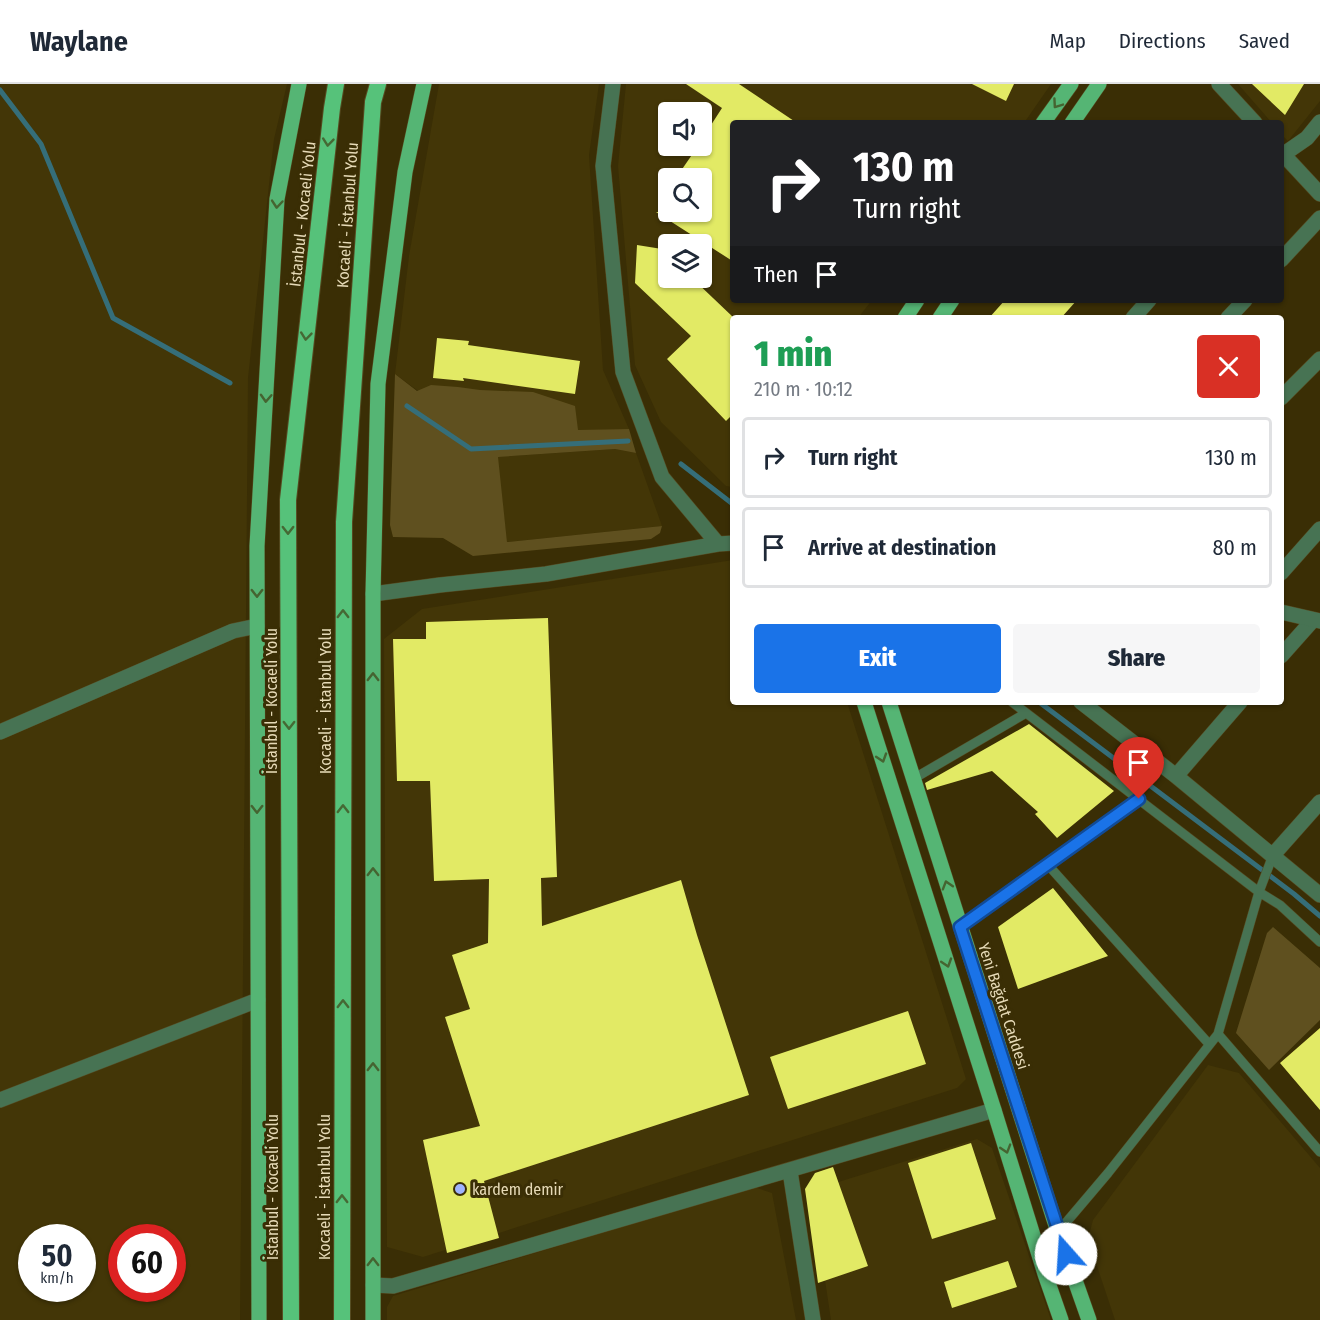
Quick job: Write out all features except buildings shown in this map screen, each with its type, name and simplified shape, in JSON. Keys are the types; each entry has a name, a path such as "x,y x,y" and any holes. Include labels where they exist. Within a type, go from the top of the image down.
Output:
{"highway":[{"name":"İstanbul - Kocaeli Yolu","path":"291,1320 288,500 336,84"},
{"name":"Kocaeli - İstanbul Yolu","path":"342,1320 344,522 373,102 378,84"}],"main road":[{"path":"259,1320 257,546 277,199 299,84"},
{"path":"374,1320 373,594 378,384 405,171 424,84"},
{"path":"1045,120 1071,84"},
{"path":"1074,120 1099,84"},
{"path":"865,705 1061,1320"},
{"name":"Yeni Bağdat Caddesi","path":"890,705 1058,1232 1089,1320"}],"street":[{"path":"613,84 603,166 623,372 662,477 726,543"},
{"path":"1219,84 1252,120"},
{"path":"1284,153 1307,138 1320,122"},
{"path":"1284,156 1320,194"},
{"path":"1284,257 1320,218"},
{"path":"1136,315 1146,303"},
{"path":"1231,315 1242,303"},
{"path":"1284,396 1318,364"},
{"path":"1284,570 1320,529"},
{"path":"373,594 546,574 726,543"},
{"path":"1284,613 1316,620"},
{"path":"1284,653 1316,620"},
{"path":"0,732 233,631 257,626"},
{"path":"1088,705 1176,776 1271,860 1320,895"},
{"path":"1176,776 1237,705"},
{"path":"1271,860 1320,802"},
{"path":"0,1100 258,1000"},
{"path":"373,1285 393,1286 994,1110"},
{"path":"790,1171 813,1320"}],"lane":[{"path":"1016,705 1259,892 1280,905 1320,942"},
{"path":"913,779 1026,713"},
{"path":"960,927 1139,799"},
{"path":"1058,1232 1108,1173 1218,1034 1259,892 1271,860"},
{"path":"1048,865 1209,1044"},
{"path":"1218,1034 1320,1152"}],"shaded area":[{"path":"0,84 287,84 274,139 248,378 240,1320 0,1320"},
{"path":"439,84 599,84 589,155 603,370 629,429 477,434 395,374 409,256"},
{"path":"626,84 1051,84 1026,120 730,120 730,303 870,303 860,315 730,315 730,487 726,486 661,422 635,365 618,166"},
{"path":"1238,84 1320,84 1320,101 1288,141 1284,137 1284,120 1269,120"},
{"path":"395,374 417,391 431,385 533,392 575,406 578,430 629,429 636,453 615,449 498,457 507,542 662,526 660,533 651,539 473,556 443,538 393,537 390,525"},
{"path":"615,449 636,453 662,526 507,542 497,457"},
{"path":"730,560 730,705 848,705 966,1079 957,1088 423,1257 387,1247 384,639 422,609"},
{"path":"1273,927 1320,968 1320,1020 1269,1070 1236,1033 1267,933"},
{"path":"1208,1065 1239,1073 1320,1168 1320,1320 1115,1320 1088,1239 1093,1220"},
{"path":"977,1139 992,1148 1051,1320 831,1320 815,1213 832,1184"},
{"path":"754,1187 772,1193 796,1320 387,1320 387,1307 393,1296"}],"waterway":[{"path":"0,90 41,144 113,318 230,383"},
{"path":"407,406 471,449 628,441"},
{"path":"681,464 730,502"},
{"path":"1043,705 1320,916"}],"place":[{"name":"kardem demir","path":"460,1189"}],"route":[{"path":"1066,1254 960,927 1139,799"}]}
